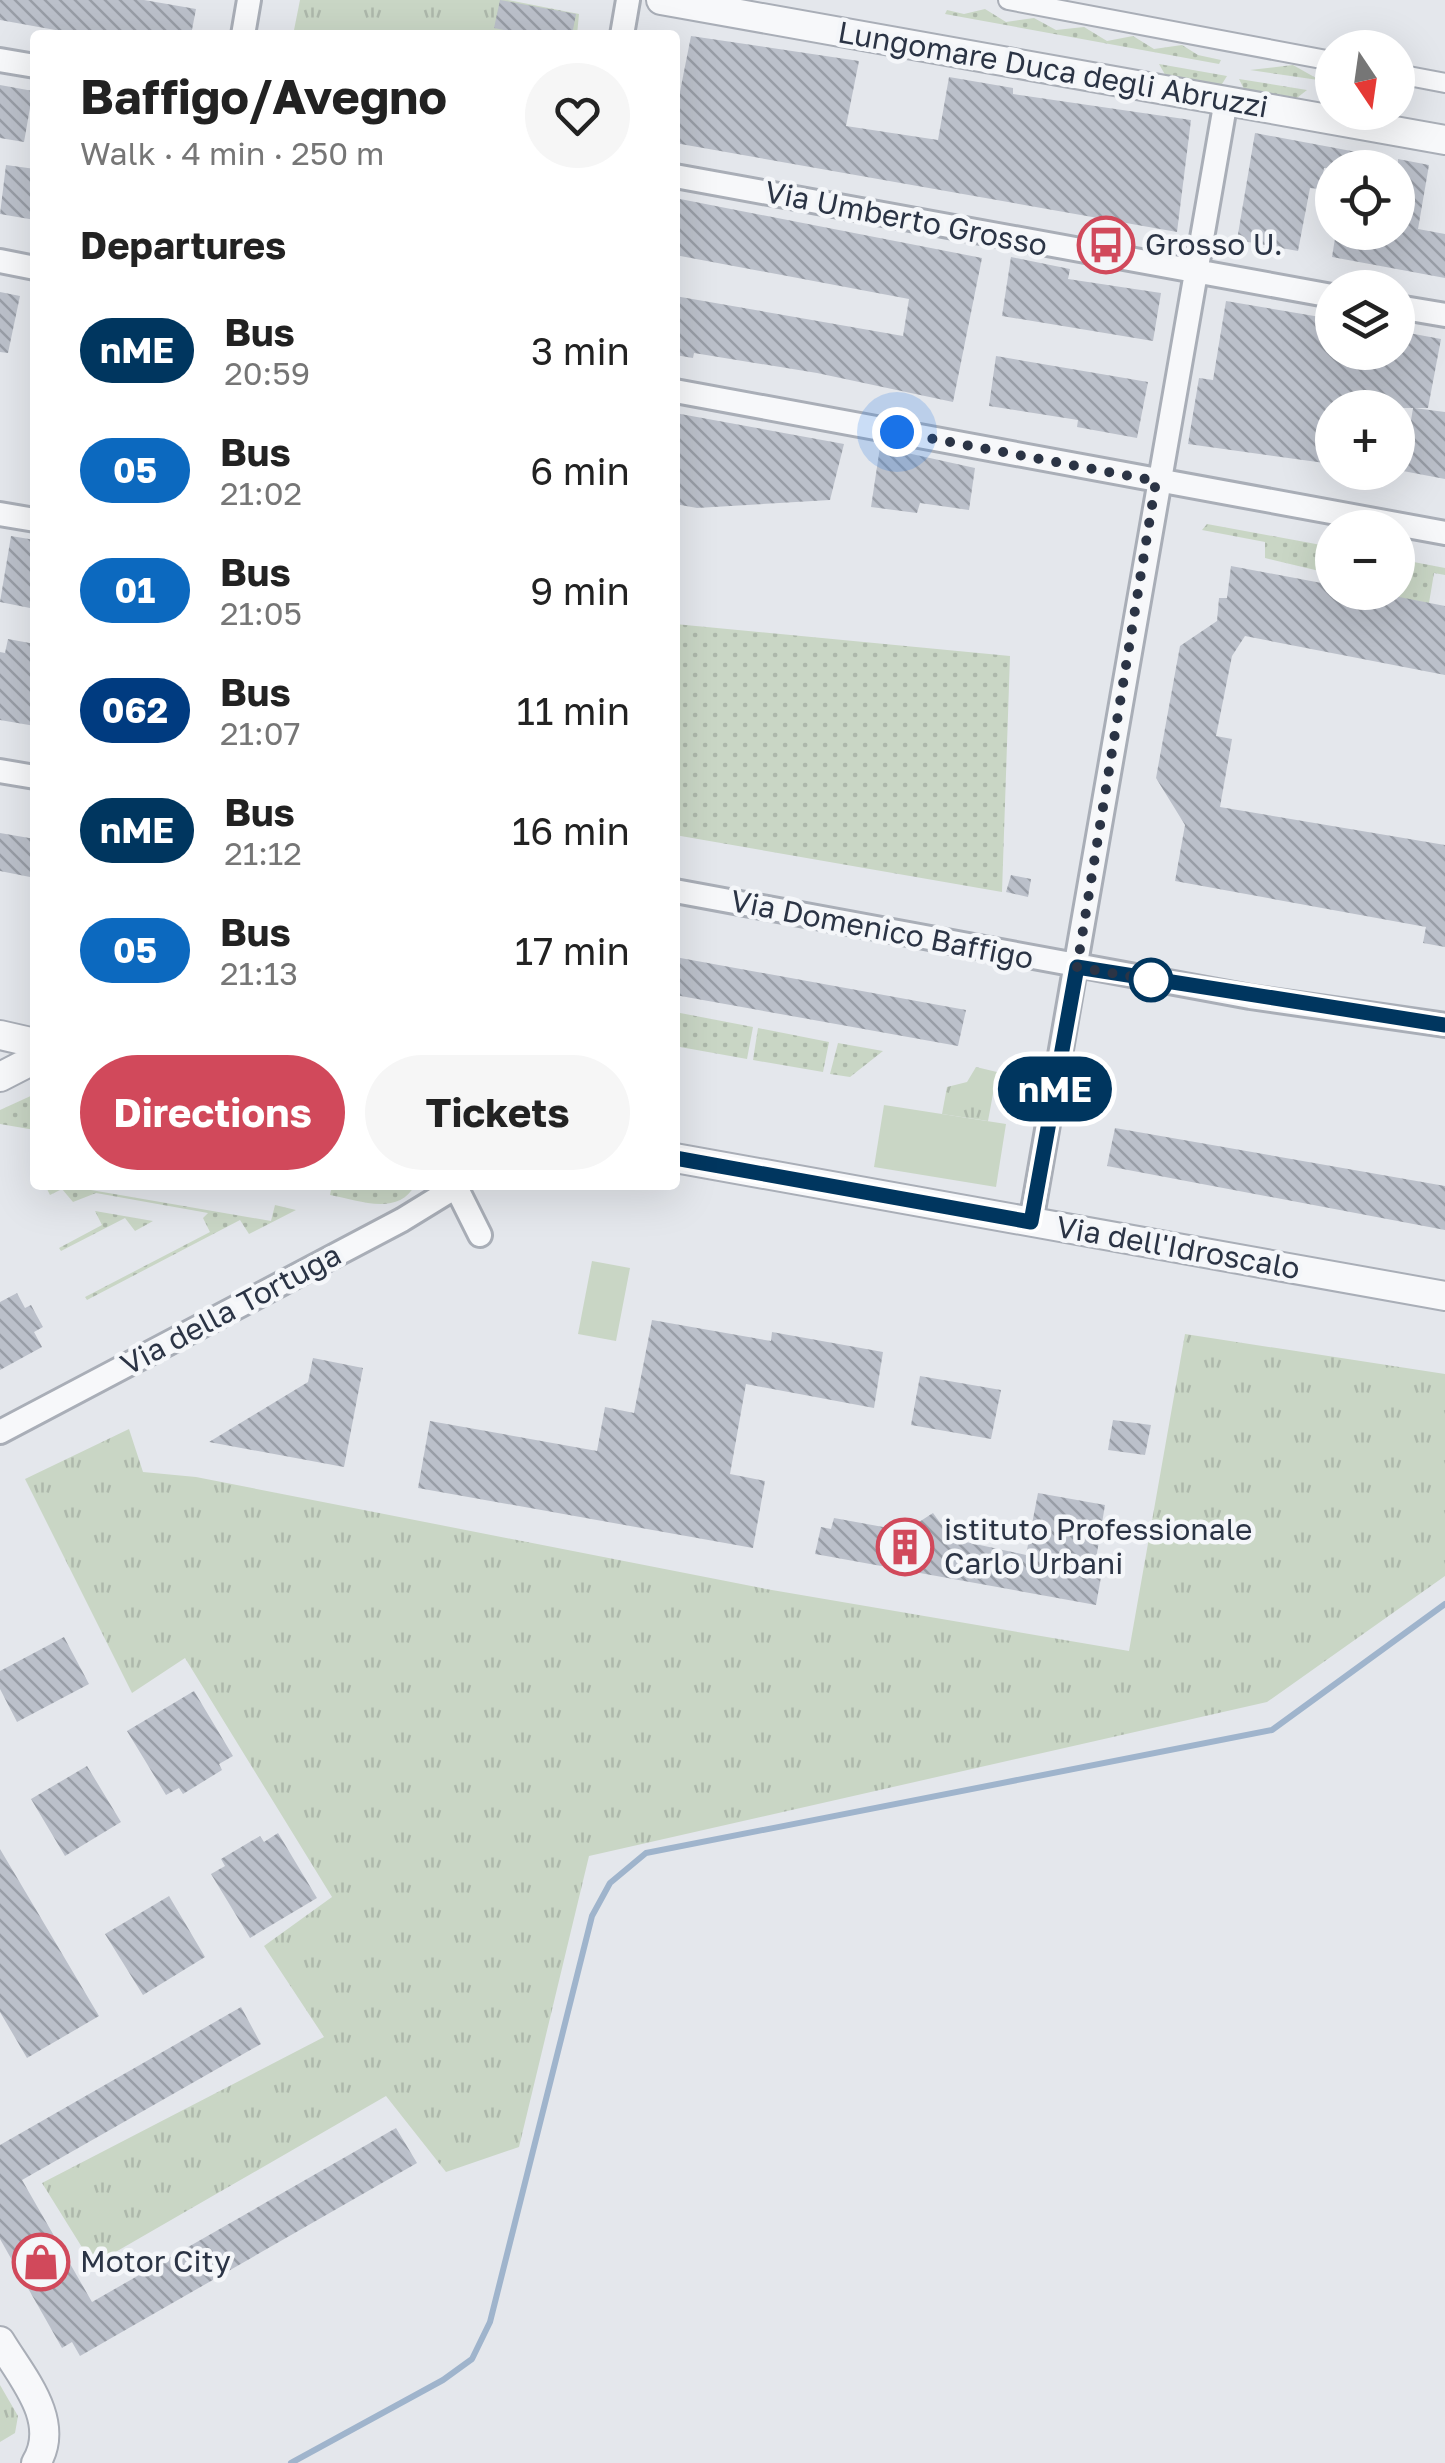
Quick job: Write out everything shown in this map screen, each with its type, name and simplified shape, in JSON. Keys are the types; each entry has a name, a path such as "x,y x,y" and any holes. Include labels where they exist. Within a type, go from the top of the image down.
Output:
{"street":[{"path":"243,30 249,0"},
{"path":"623,30 628,0"},
{"name":"Lungomare Duca degli Abruzzi","path":"660,0 1445,140"},
{"name":"Lungomare Duca degli Abruzzi","path":"1008,0 1315,59"},
{"path":"0,60 30,65"},
{"path":"1415,77 1445,83"},
{"path":"1031,1222 1156,481 1226,100"},
{"name":"Via Umberto Grosso","path":"680,177 1315,293"},
{"path":"0,261 30,267"},
{"path":"1415,310 1445,316"},
{"path":"680,391 1445,533"},
{"path":"0,514 30,519"},
{"path":"0,771 30,777"},
{"name":"Via Domenico Baffigo","path":"680,892 1077,967 1445,1025"},
{"path":"0,1035 30,1041"},
{"path":"0,1077 30,1061"},
{"name":"Via dell'Idroscalo","path":"680,1159 1445,1296"},
{"name":"Via della Tortuga","path":"0,1432 452,1190"},
{"path":"459,1190 480,1235"},
{"path":"0,2340 45,2423 44,2448 36,2463"}],"green space":[{"path":"300,0 508,0 579,14 577,30 294,30"},
{"path":"985,9 1006,22 1034,18 1056,30 1084,27 1107,41 1133,36 1154,49 1182,45 1198,55 1221,60 1219,64 945,14 947,10 964,14"},
{"path":"1159,64 1227,76 1222,84 1171,85"},
{"path":"1293,65 1315,80 1250,70"},
{"path":"1239,79 1307,90 1288,105 1244,89"},
{"path":"1207,524 1315,544 1315,570 1265,558 1265,542 1202,530"},
{"path":"1415,562 1445,568 1445,575 1434,573 1429,603 1415,600"},
{"path":"680,624 1010,656 1002,892 680,836"},
{"path":"680,1013 753,1027 747,1059 680,1047"},
{"path":"758,1028 829,1042 823,1072 753,1060"},
{"path":"838,1043 883,1051 850,1077 830,1074"},
{"path":"976,1067 997,1072 988,1121 942,1114 947,1087 967,1082"},
{"path":"30,1096 30,1129 0,1124 0,1110"},
{"path":"884,1105 1006,1124 996,1187 874,1167"},
{"path":"63,1190 91,1190 271,1221 275,1205 296,1210 249,1234 240,1220 87,1300 85,1297 210,1232 203,1218 208,1213 96,1193 73,1202"},
{"path":"331,1190 412,1190 388,1204 330,1195"},
{"path":"95,1211 153,1221 135,1231 125,1218 61,1251 59,1248 102,1225"},
{"path":"592,1261 630,1268 616,1341 578,1334"},
{"path":"1185,1334 1445,1374 1445,1576 1267,1702 589,1856 519,2147 446,2172 386,2096 93,2265 42,2183 324,2037 264,1946 332,1897 185,1658 132,1693 25,1479 129,1429 143,1472 196,1477 766,1589 1129,1651"},
{"path":"0,2385 18,2416 15,2433 0,2442"}],"building":[{"path":"0,0 144,0 196,9 192,30 55,30 0,20"},
{"path":"500,0 576,14 573,30 494,28"},
{"path":"691,36 859,61 846,126 938,140 949,77 1013,88 1013,94 1191,120 1177,232 680,144 680,92"},
{"path":"0,85 30,90 24,142 0,138"},
{"path":"1255,133 1346,150 1315,150 1315,188 1310,188 1298,251 1237,240"},
{"path":"1415,162 1429,165 1418,229 1445,234 1445,278 1332,257 1333,250 1415,250"},
{"path":"6,165 30,168 30,219 0,214"},
{"path":"680,199 982,258 953,402 817,373 694,353 693,358 680,356 680,297 903,336 909,299 680,256"},
{"path":"1011,257 1070,269 1068,279 1161,293 1153,341 1002,316"},
{"path":"0,292 20,296 8,353 0,352"},
{"path":"1226,301 1315,316 1315,370 1415,370 1415,334 1441,339 1428,408 1415,408 1415,390 1315,390 1315,462 1188,444 1199,378 1213,380"},
{"path":"996,356 1148,382 1137,438 1077,427 1078,420 989,406"},
{"path":"1415,408 1445,412 1445,479 1415,473"},
{"path":"680,414 844,444 830,500 697,508 680,505"},
{"path":"880,447 975,468 969,510 920,503 917,513 871,507"},
{"path":"11,536 30,539 30,608 0,602"},
{"path":"1231,566 1315,582 1315,610 1415,610 1415,600 1445,606 1445,675 1245,636 1232,656 1216,736 1232,739 1220,807 1445,845 1445,947 1423,943 1426,927 1175,881 1185,825 1156,778 1180,646 1217,621 1219,598 1227,598"},
{"path":"8,639 30,643 30,725 0,720 0,652 5,653"},
{"path":"0,833 30,838 30,877 0,871"},
{"path":"1011,875 1031,879 1028,897 1006,892"},
{"path":"680,958 966,1010 958,1046 680,996"},
{"path":"1115,1128 1445,1186 1445,1230 1107,1166"},
{"path":"17,1293 25,1308 31,1305 43,1327 34,1332 42,1347 0,1370 0,1302"},
{"path":"652,1320 771,1341 772,1332 883,1352 874,1408 746,1384 730,1474 765,1481 753,1548 418,1488 430,1421 597,1451 605,1407 634,1413"},
{"path":"313,1358 363,1368 344,1467 209,1442 308,1382"},
{"name":"istituto Professionale Carlo Urbani","path":"920,1376 1001,1390 991,1439 911,1425"},
{"name":"istituto Professionale Carlo Urbani","path":"1113,1420 1151,1425 1145,1455 1108,1450"},
{"name":"istituto Professionale Carlo Urbani","path":"1038,1493 1105,1505 1095,1565 1103,1566 1096,1605 815,1554 821,1527 831,1529 834,1518 905,1531 933,1513 952,1539 1026,1555"},
{"path":"64,1637 89,1684 17,1722 0,1689 0,1671"},
{"path":"194,1691 233,1756 219,1764 222,1770 183,1794 179,1788 166,1795 127,1731"},
{"path":"87,1766 121,1822 65,1856 31,1799"},
{"path":"278,1833 317,1898 250,1938 211,1874 225,1866 221,1859 260,1836 264,1842"},
{"path":"0,1849 99,2016 27,2058 0,2012"},
{"path":"169,1896 205,1957 143,1995 105,1934"},
{"path":"241,2007 261,2044 22,2180 92,2302 396,2128 417,2163 80,2356 72,2342 62,2348 0,2239 0,2145"}],"waterway":[{"path":"291,2463 443,2380 472,2359 490,2322 592,1916 610,1883 646,1853 1272,1730 1445,1604"}],"bus line":[{"name":"nME","path":"680,1159 1031,1222 1077,967 1445,1025"}],"place":[{"name":"Grosso U.","path":"1106,245"},
{"name":"istituto Professionale Carlo Urbani","path":"905,1547"},
{"name":"Motor City","path":"41,2262"}],"route":[{"path":"897,432 1156,481 1077,967 1151,980"}]}
